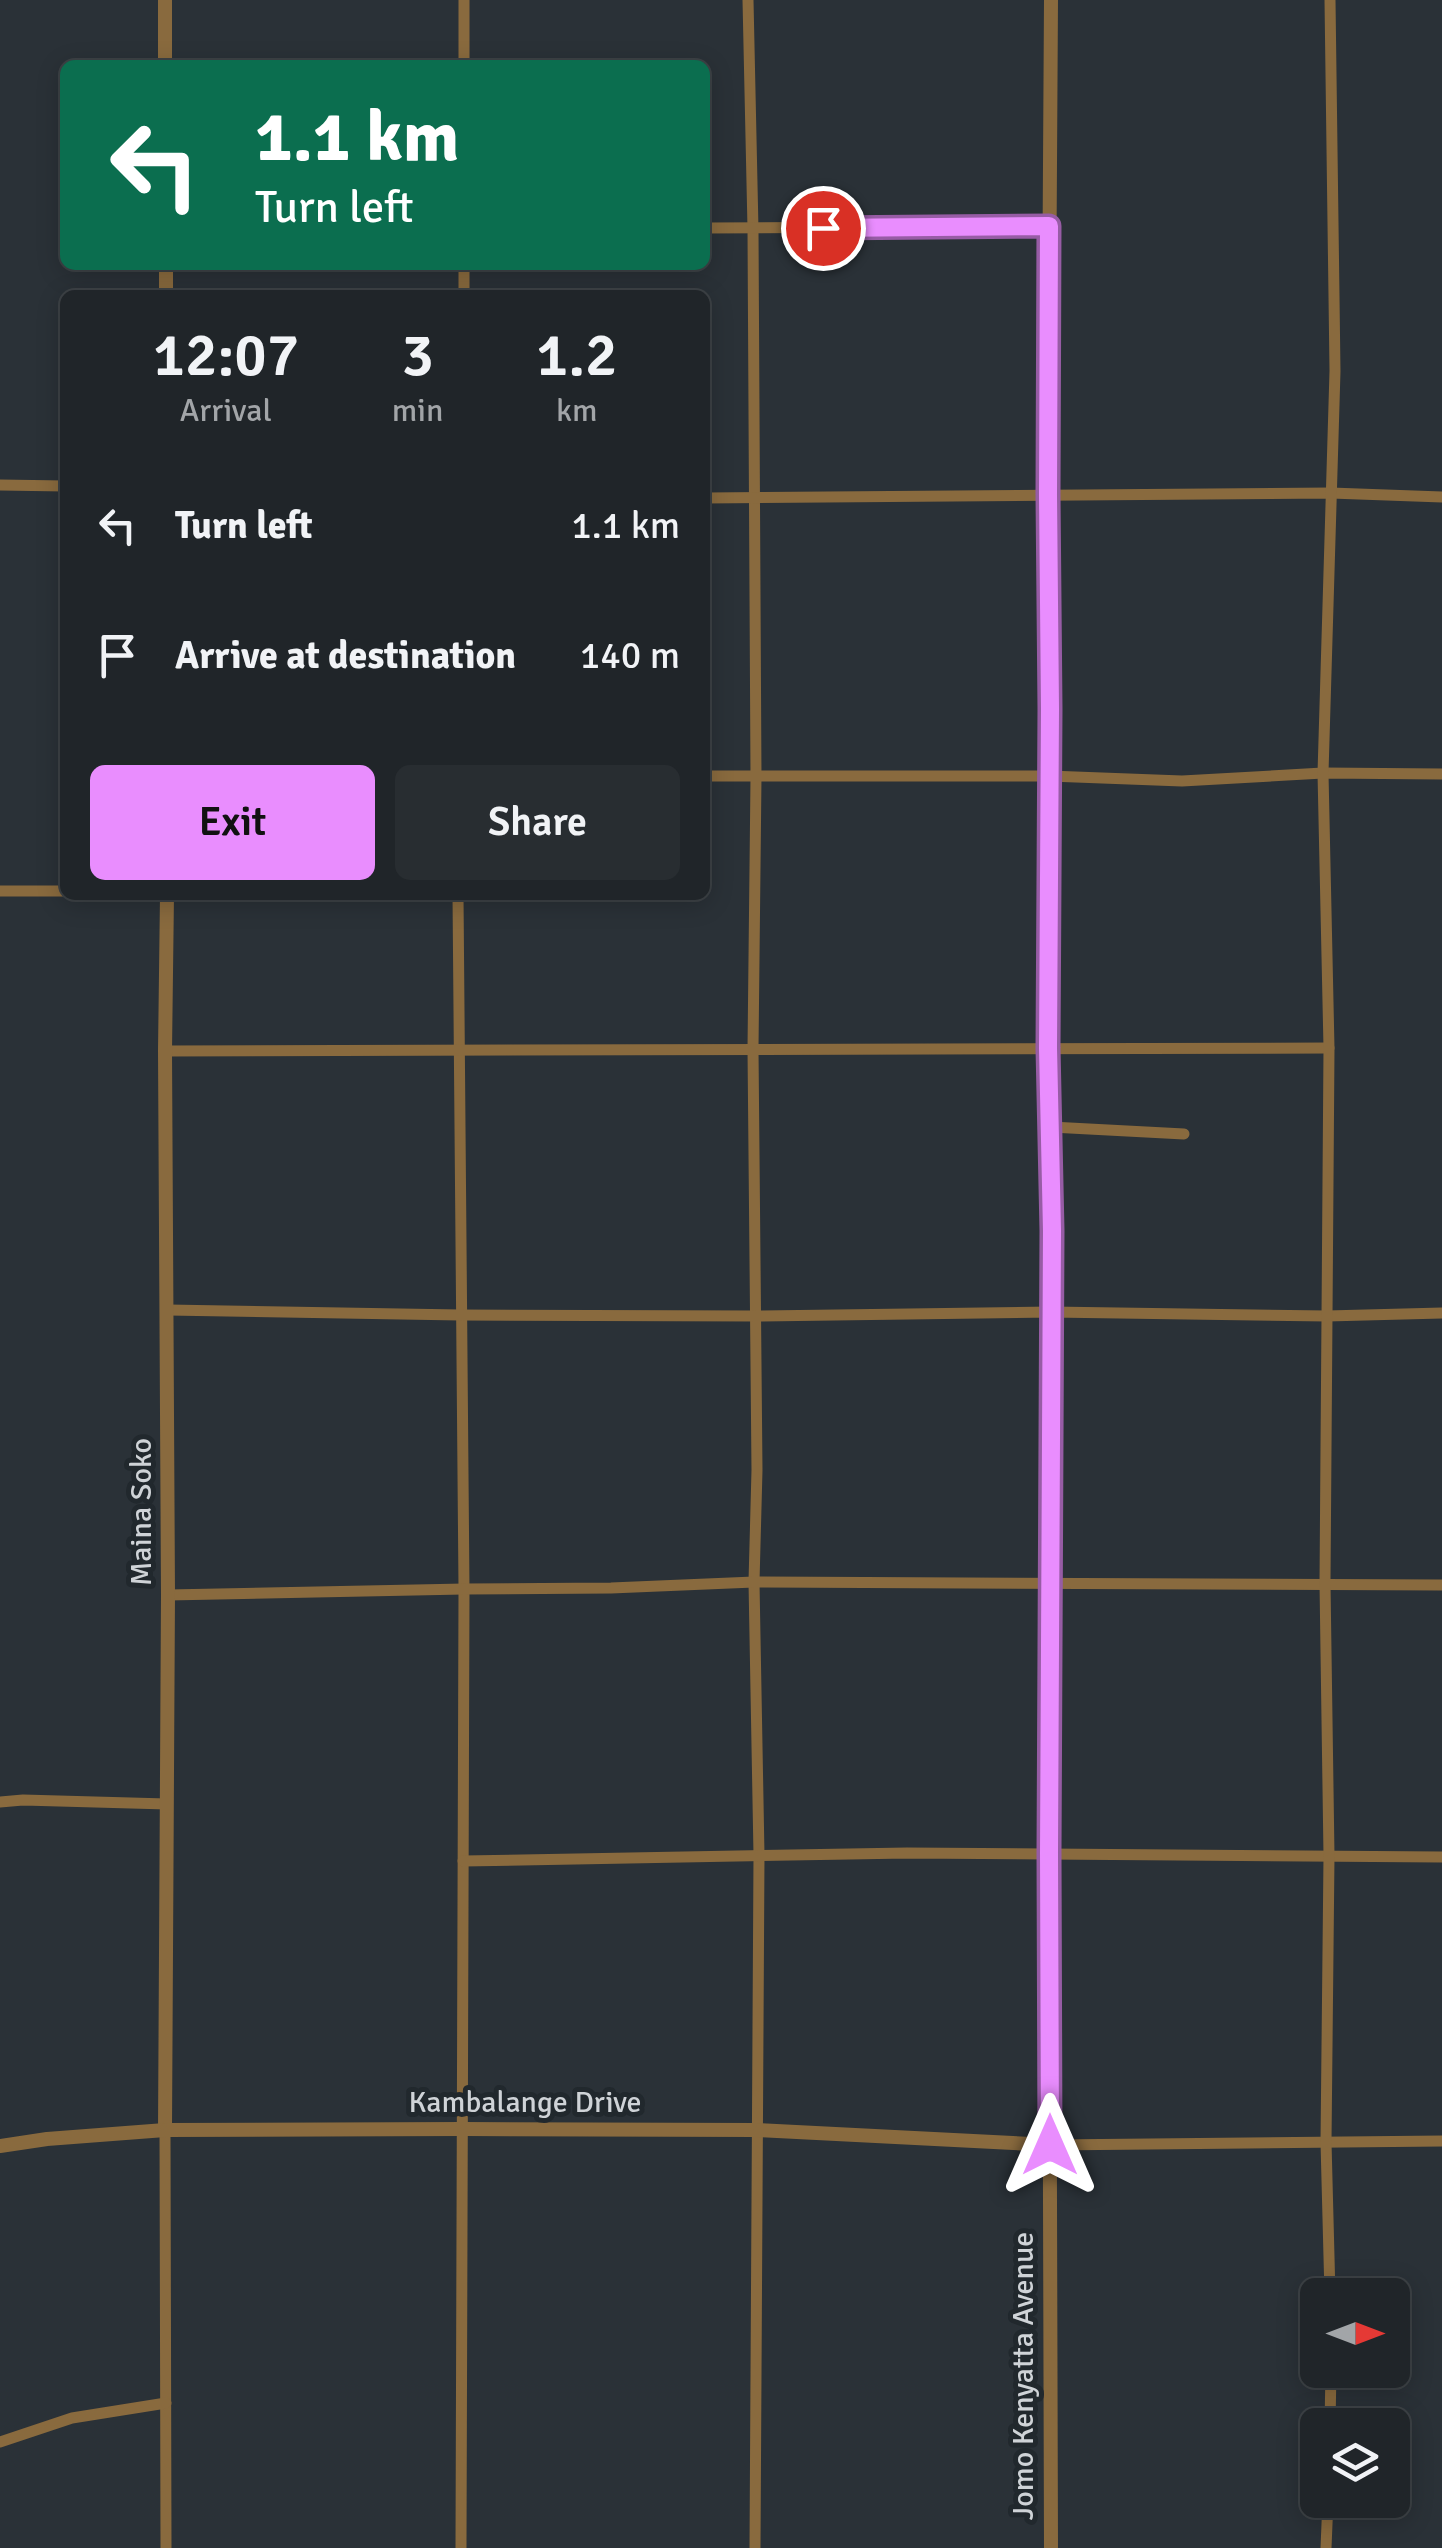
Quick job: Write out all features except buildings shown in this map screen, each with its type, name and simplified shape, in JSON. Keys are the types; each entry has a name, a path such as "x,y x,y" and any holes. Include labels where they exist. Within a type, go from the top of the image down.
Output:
{"street":[{"path":"165,60 166,0"},
{"path":"464,0 464,60"},
{"path":"748,0 756,777 752,1049 759,1855 755,2548"},
{"name":"Jomo Kenyatta Avenue","path":"1051,0 1051,2548"},
{"path":"1330,0 1334,371 1323,774 1329,1048 1326,2142 1330,2278"},
{"path":"710,228 1049,226"},
{"path":"0,485 60,486"},
{"path":"710,498 1331,493 1442,497"},
{"path":"710,776 1049,776 1182,781 1323,774 1442,774"},
{"path":"0,891 60,891"},
{"name":"Maina Soko","path":"164,2130 168,1804 167,900"},
{"path":"458,900 464,1588 461,2548"},
{"path":"165,1051 1329,1048"},
{"path":"1051,1127 1184,1134"},
{"path":"168,1310 756,1316 1442,1313"},
{"path":"168,1594 611,1588 754,1582 1442,1585"},
{"path":"0,1802 168,1804"},
{"path":"463,1861 1049,1853 1442,1856"},
{"name":"Kambalange Drive","path":"0,2146 164,2130 464,2129 756,2130 1050,2145"},
{"path":"164,2130 166,2548"},
{"path":"1050,2145 1442,2141"},
{"path":"0,2442 72,2418 166,2404"},
{"path":"1326,2548 1327,2518"}],"route":[{"path":"823,228 1049,226 1050,2145"}]}
